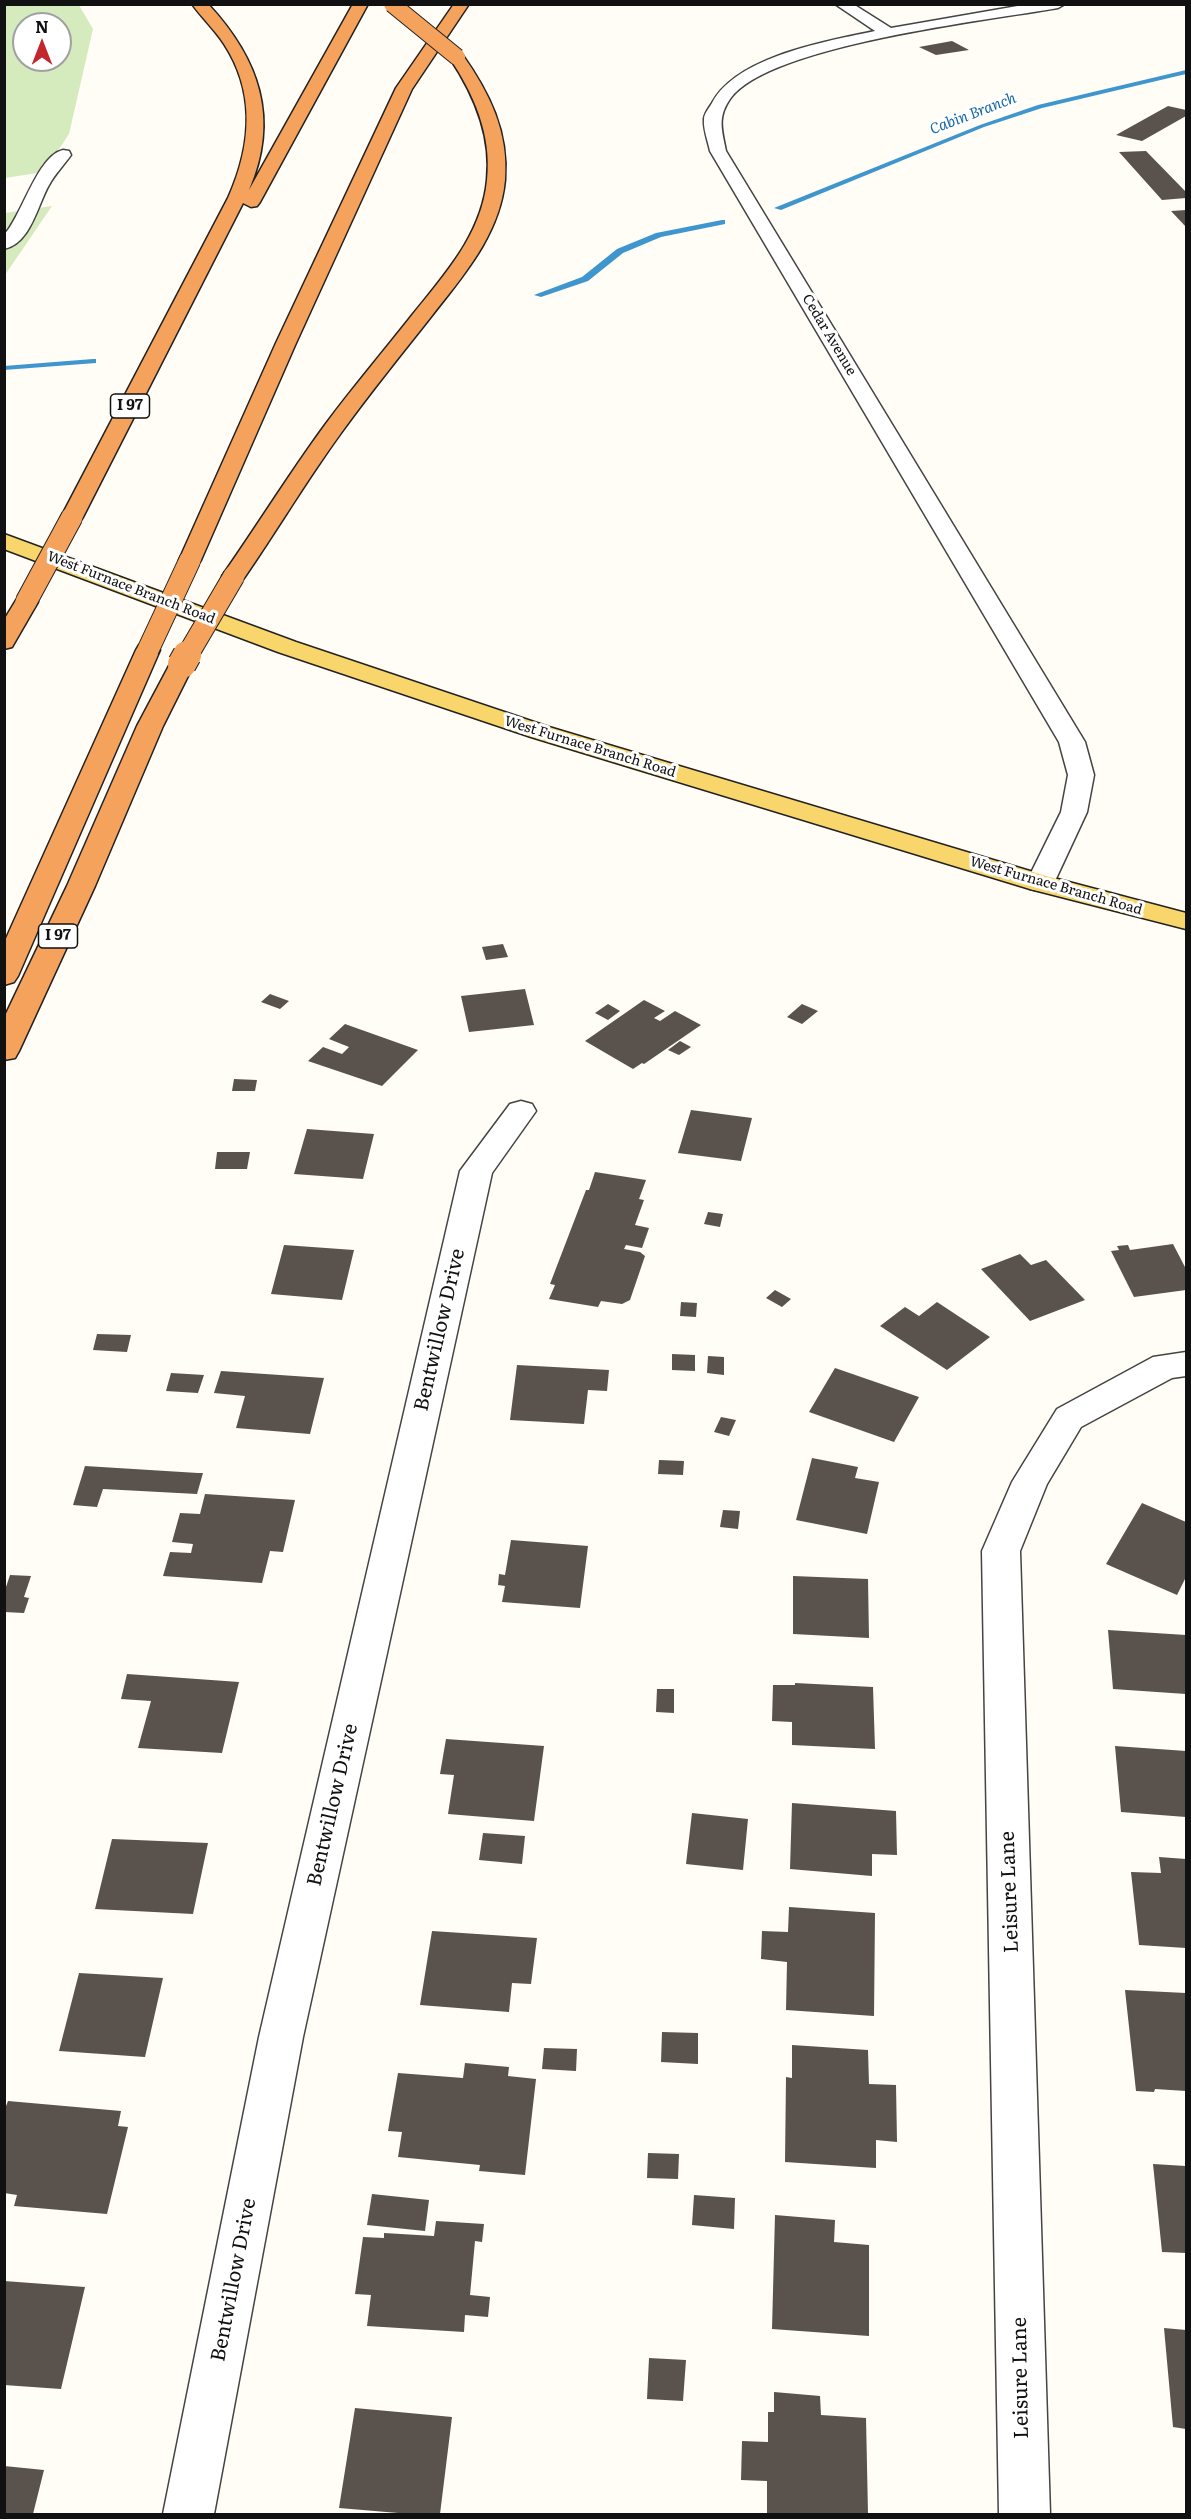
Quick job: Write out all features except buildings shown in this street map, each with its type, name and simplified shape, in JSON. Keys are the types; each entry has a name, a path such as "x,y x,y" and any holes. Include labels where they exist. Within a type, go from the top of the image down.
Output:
{"highway":[{"path":"164,341 242,185 256,134 255,101 248,71 236,46 199,4"},
{"path":"164,341 261,186 361,4"},
{"name":"I 97","path":"4,1051 81,886 150,726 182,664 234,576 333,429 468,256 488,215 496,181 496,149 489,116 475,83 457,57 392,4"},
{"path":"4,976 44,881 286,343 404,88 420,68 446,24 462,4"},
{"path":"404,88 408,66 430,15"},
{"name":"I 97","path":"4,642 164,341"}],"main road":[{"name":"West Furnace Branch Road","path":"4,541 287,646 529,728 1040,883 1186,921"}],"street":[{"path":"842,4 889,33"},
{"name":"Cedar Avenue","path":"1040,883 1074,812 1082,775 1072,742 718,151 712,118 724,95 742,80 777,61 825,46 889,33 1058,4"},
{"path":"4,244 12,239 22,225 37,191 63,155"},
{"name":"Bentwillow Drive","path":"188,2514 281,2037 476,1171 521,1111"},
{"name":"Leisure Lane","path":"1024,2514 1000,1551 1030,1482 1069,1418 1165,1366 1186,1364"}],"green space":[{"path":"4,5 79,5 93,29 69,134 44,172 5,178"},
{"path":"52,206 5,275 5,213"}],"waterway":[{"name":"Cabin Branch","path":"778,208 982,126 1040,106 1186,72"},
{"name":"Cabin Branch","path":"538,295 585,279 620,251 659,235 722,222"},
{"name":"Cabin Branch","path":"4,368 93,361"}]}
